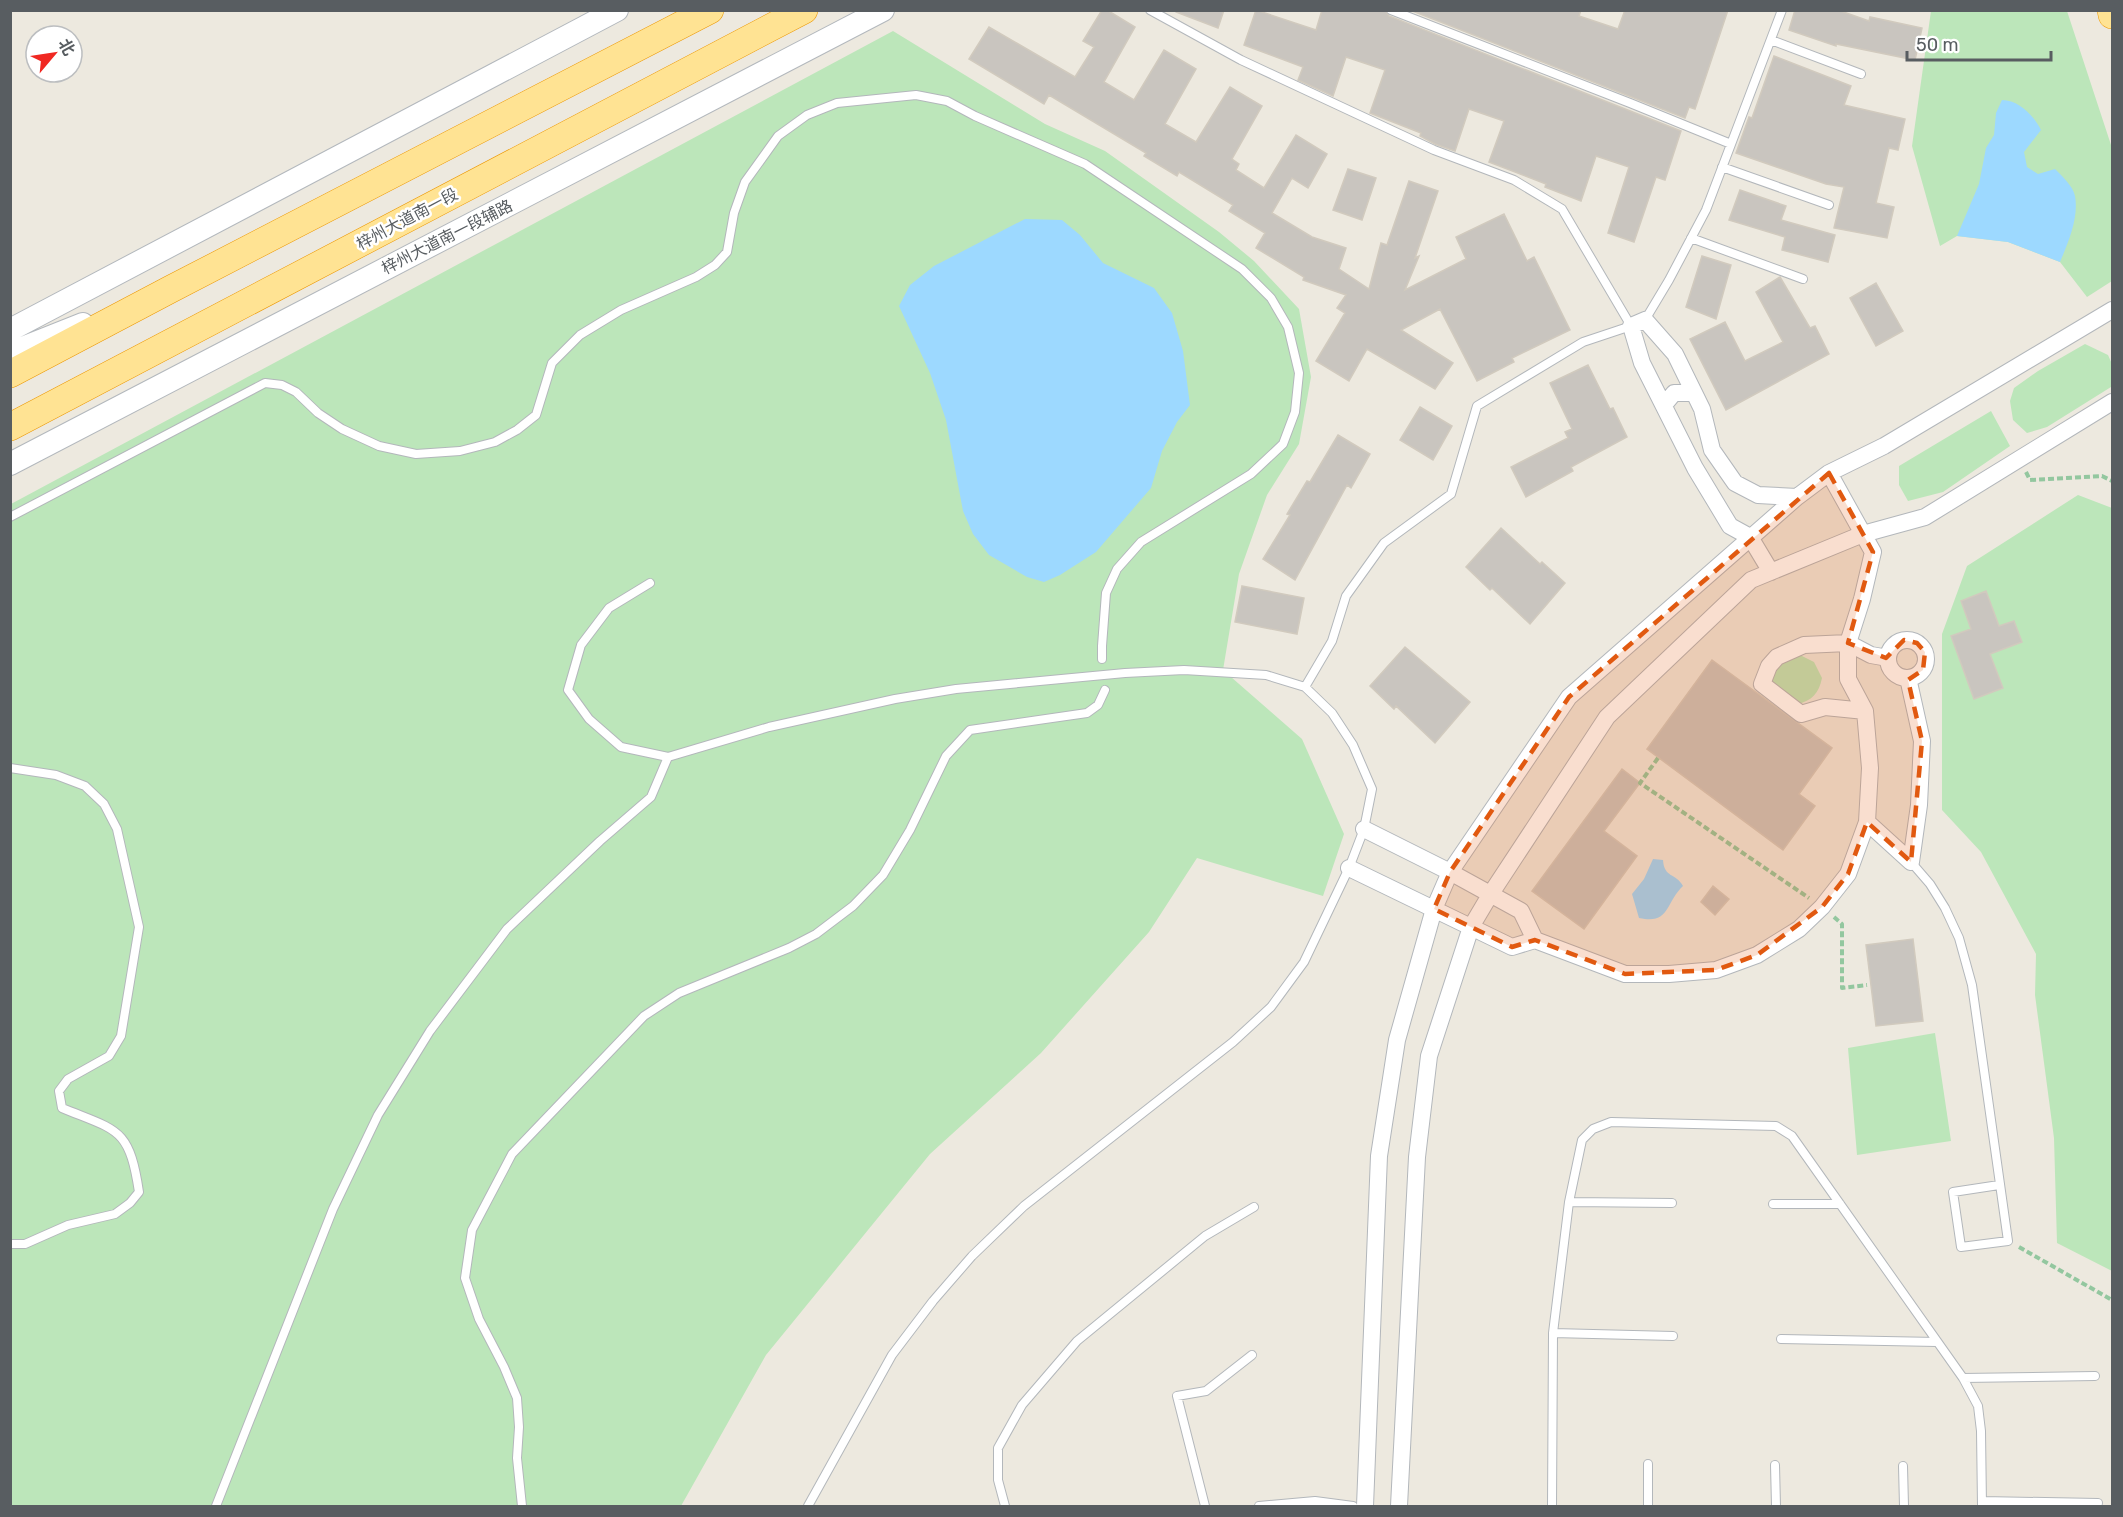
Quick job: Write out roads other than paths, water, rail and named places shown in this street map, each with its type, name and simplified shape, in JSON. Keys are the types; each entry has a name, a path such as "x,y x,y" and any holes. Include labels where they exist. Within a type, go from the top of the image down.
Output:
{"highway":[{"path":"10,374 710,10"},
{"name":"梓州大道南一段","path":"10,427 804,10"}],"main road":[{"path":"10,330 617,10"},
{"name":"梓州大道南一段辅路","path":"10,464 883,10"},
{"path":"10,353 171,289"}],"street":[{"path":"1365,1506 1379,1156 1397,1040 1434,909 1450,872 1569,696 1797,497 1829,473 1884,446 2112,310"},
{"path":"1638,323 1675,354 1702,409 1712,450 1735,483 1758,495 1797,497"},
{"path":"1638,323 1642,363 1695,468 1730,526 1750,537 1771,572"},
{"path":"1664,405 1674,393 1694,393"},
{"path":"1399,1506 1417,1156 1429,1056 1471,927 1490,894 1607,717 1751,580 1863,534 1925,517 2112,402"},
{"path":"1349,868 1512,947 1536,940 1624,974 1670,974 1716,970 1757,955 1799,929 1822,907 1848,874 1867,822 1870,768 1865,711 1848,679 1848,643 1862,599 1872,552 1829,473"},
{"path":"1911,640 1922,647 1926,664 1919,674 1908,678 1902,678 1892,671 1888,658 1898,643 1911,640"},
{"path":"1865,711 1825,707 1801,714 1762,684 1769,666 1776,657 1804,645 1848,643 1871,655 1888,658"},
{"path":"1908,678 1922,741 1919,805 1911,862"},
{"path":"1867,822 1911,862"},
{"path":"1364,829 1521,911 1536,940"}],"lane":[{"path":"1150,10 1241,60 1434,150 1514,180 1562,208 1638,323"},
{"path":"1391,10 1731,144"},
{"path":"1305,687 1332,641 1346,596 1384,543 1451,494 1477,406 1583,342 1638,323 1669,280 1706,210 1782,10"},
{"path":"1771,40 1861,74"},
{"path":"10,517 265,383 282,385 296,392 318,413 342,429 379,446 416,454 460,451 495,442 517,430 536,415 552,363 580,335 621,309 696,277 715,265 727,252 734,213 745,182 778,136 807,114 837,103 916,95 947,101 1085,164 1242,269 1271,298 1288,327 1299,373 1295,412 1283,444 1251,474 1141,542 1117,569 1106,593 1102,659"},
{"path":"1722,167 1829,205"},
{"path":"1691,238 1803,279"},
{"path":"650,583 609,608 581,645 568,690 589,719 621,747 668,757 780,725 895,699 956,689 1125,672 1184,670 1266,675 1305,687 1338,721 1353,745 1372,789 1364,829 1349,868 1304,962 1271,1007 1233,1042 1024,1206 972,1256 933,1301 892,1355 808,1506"},
{"path":"522,1506 517,1458 519,1427 517,1398 479,1319 465,1278 472,1230 512,1154 644,1016 680,993 789,948 816,934 853,906 883,875 910,830 946,756 970,730 1087,713 1098,705 1105,690"},
{"path":"216,1506 333,1209 378,1115 430,1031 507,929 600,841 651,797 668,757"},
{"path":"10,768 56,775 85,786 104,804 117,829 139,927 121,1036 109,1056 68,1078 59,1091 62,1108 114,1129 127,1143 135,1164 139,1191 130,1203 115,1215 68,1225 26,1244 10,1244"},
{"path":"1911,862 1930,884 1945,908 1959,938 1972,986 2008,1241 1960,1247 1953,1192 1999,1185"},
{"path":"1552,1506 1553,1333 1569,1202 1582,1140 1593,1129 1611,1122 1776,1126 1792,1136 1963,1378 1978,1406 1981,1431 1982,1504 2098,1503"},
{"path":"1569,1202 1672,1203"},
{"path":"1773,1203 1840,1204"},
{"path":"1005,1506 998,1480 998,1448 1022,1405 1077,1341 1205,1236 1254,1207"},
{"path":"1553,1333 1673,1336"},
{"path":"1781,1339 1937,1342"},
{"path":"1205,1506 1178,1396 1206,1391 1252,1355"},
{"path":"1963,1378 2096,1377"},
{"path":"1648,1464 1648,1506"},
{"path":"1775,1465 1776,1506"},
{"path":"1903,1466 1904,1506"},
{"path":"1260,1506 1315,1501 1353,1506"}],"water":[{"path":"2002,100 2020,106 2034,119 2041,130 2024,152 2027,167 2038,174 2055,169 2074,192 2076,204 2074,222 2060,262 2008,242 1957,236 1979,184 1986,148 1994,135 1996,113"},
{"path":"1025,219 1062,220 1080,235 1103,263 1154,288 1172,313 1183,351 1190,405 1177,422 1162,451 1151,488 1096,552 1060,575 1044,582 1027,577 989,555 973,534 963,511 946,420 930,373 899,306 910,285 934,266"},
{"path":"1653,859 1663,860 1668,873 1683,886 1662,915 1649,919 1639,918 1632,894 1644,879"}]}
